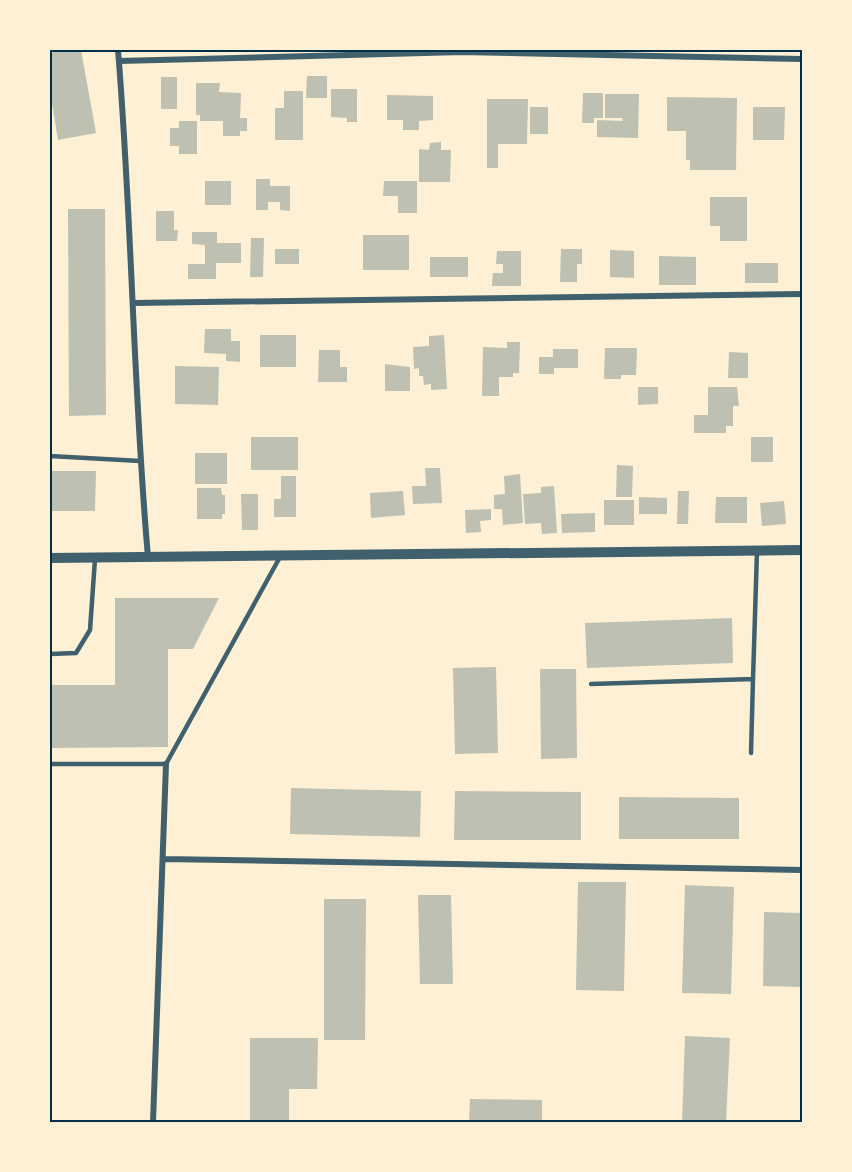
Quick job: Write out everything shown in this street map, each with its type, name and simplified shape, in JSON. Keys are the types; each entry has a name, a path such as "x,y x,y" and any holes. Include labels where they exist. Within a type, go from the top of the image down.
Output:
{"street":[{"path":"118,50 134,303 140,461 148,557"},
{"path":"119,61 462,52 802,59"},
{"path":"134,303 802,294"},
{"path":"50,558 802,550"},
{"path":"153,1122 166,764"},
{"path":"163,859 802,870"}],"lane":[{"path":"50,456 140,461"},
{"path":"750,753 757,551"},
{"path":"50,764 166,764 279,556"},
{"path":"50,654 76,653 90,630 95,559"},
{"path":"591,684 753,679"}],"building":[{"path":"50,50 81,50 96,133 58,140 50,91"},
{"path":"307,76 327,76 327,98 306,98"},
{"path":"161,77 177,77 177,109 161,109"},
{"path":"196,83 220,83 219,92 241,93 240,118 247,118 247,131 240,131 240,136 223,136 223,121 200,121 200,115 196,115"},
{"path":"331,89 357,89 357,122 347,122 347,118 331,117"},
{"path":"284,91 303,91 303,140 275,140 275,108 284,108"},
{"path":"583,93 603,93 603,118 594,118 594,123 582,123"},
{"path":"605,94 639,94 638,138 597,137 597,120 623,121 622,118 605,118"},
{"path":"387,95 433,96 433,120 419,121 419,130 403,130 403,120 387,120"},
{"path":"667,97 737,98 736,170 690,170 690,160 686,160 686,131 667,131"},
{"path":"487,99 528,99 527,144 498,144 498,168 487,168"},
{"path":"530,107 548,107 548,134 530,134"},
{"path":"753,107 785,107 784,140 753,140"},
{"path":"179,121 197,121 197,154 179,154 179,146 170,146 170,128 179,128"},
{"path":"441,142 441,150 451,150 450,182 419,182 419,149 429,150 430,143"},
{"path":"256,179 270,179 270,186 290,186 290,211 280,210 280,202 268,202 268,210 256,210"},
{"path":"205,181 231,181 231,205 205,205"},
{"path":"384,181 417,181 417,213 398,213 398,196 383,196"},
{"path":"710,197 747,197 747,241 720,241 720,226 710,226"},
{"path":"68,209 105,209 106,415 69,416"},
{"path":"156,211 174,211 174,230 178,230 177,241 156,241"},
{"path":"192,232 217,232 217,243 241,243 241,263 216,263 216,279 188,279 188,264 205,264 205,245 192,244"},
{"path":"363,235 409,235 409,270 363,270"},
{"path":"251,238 264,238 263,277 250,277"},
{"path":"275,249 299,249 299,264 275,264"},
{"path":"561,249 582,249 582,264 577,264 577,282 560,282"},
{"path":"610,250 634,251 634,278 610,277"},
{"path":"497,251 521,251 521,286 492,286 493,273 503,273 503,264 496,264"},
{"path":"659,256 696,257 696,285 659,285"},
{"path":"430,257 468,257 468,277 430,277"},
{"path":"745,263 778,263 778,283 745,283"},
{"path":"205,329 231,329 231,341 240,341 240,362 226,361 226,354 204,353"},
{"path":"260,335 296,335 296,367 260,367"},
{"path":"444,335 447,389 431,390 431,384 424,385 423,376 419,376 419,368 414,369 413,347 429,346 429,336"},
{"path":"507,342 520,342 519,373 513,373 513,377 499,377 499,396 482,396 483,347 507,348"},
{"path":"605,348 637,348 636,375 621,375 621,379 604,379"},
{"path":"553,349 578,349 578,368 554,368 554,374 539,374 539,357 553,357"},
{"path":"319,350 340,350 340,367 347,367 347,382 318,382"},
{"path":"729,352 748,353 748,378 728,378"},
{"path":"385,364 410,367 410,391 385,391"},
{"path":"175,366 219,367 218,405 175,404"},
{"path":"638,387 658,387 658,404 638,405"},
{"path":"708,387 737,387 739,406 733,406 733,426 726,426 726,433 694,433 694,415 708,415"},
{"path":"251,437 298,437 298,470 251,470"},
{"path":"751,437 773,437 773,462 751,462"},
{"path":"195,453 227,453 227,484 195,484"},
{"path":"617,465 633,466 632,497 616,497"},
{"path":"425,468 440,468 442,503 413,504 412,486 426,486"},
{"path":"50,471 96,471 95,511 50,511"},
{"path":"520,474 523,523 503,525 502,509 494,509 494,495 505,494 504,476"},
{"path":"281,476 296,476 296,517 274,517 274,499 281,499"},
{"path":"554,486 557,533 542,534 541,523 525,524 523,494 541,493 541,487"},
{"path":"197,488 221,488 222,495 225,495 225,514 222,514 222,519 197,519"},
{"path":"403,491 405,515 371,518 370,493"},
{"path":"678,491 689,491 688,524 677,524"},
{"path":"241,494 258,494 258,530 242,530"},
{"path":"639,497 667,498 667,514 639,514"},
{"path":"716,497 747,497 747,523 715,523"},
{"path":"604,500 634,500 634,525 604,525"},
{"path":"784,501 786,524 762,526 760,503"},
{"path":"491,509 491,520 480,521 481,532 466,533 465,510"},
{"path":"595,513 595,532 562,533 561,514"},
{"path":"115,598 219,598 193,649 168,649 168,747 50,748 50,685 115,685"},
{"path":"732,618 733,663 587,668 585,623"},
{"path":"496,667 498,753 455,754 453,668"},
{"path":"540,669 576,669 577,758 541,759"},
{"path":"291,788 421,791 420,837 290,834"},
{"path":"455,791 581,792 581,840 454,840"},
{"path":"619,797 739,798 739,839 619,839"},
{"path":"578,882 626,882 624,991 576,990"},
{"path":"685,885 734,887 731,994 682,993"},
{"path":"418,895 451,895 453,984 420,984"},
{"path":"324,899 366,899 365,1040 324,1040"},
{"path":"764,912 802,913 802,987 763,986"},
{"path":"685,1036 730,1038 726,1122 682,1122"},
{"path":"250,1038 318,1038 317,1089 289,1089 289,1122 250,1122"},
{"path":"470,1099 542,1100 542,1122 469,1122"}]}
